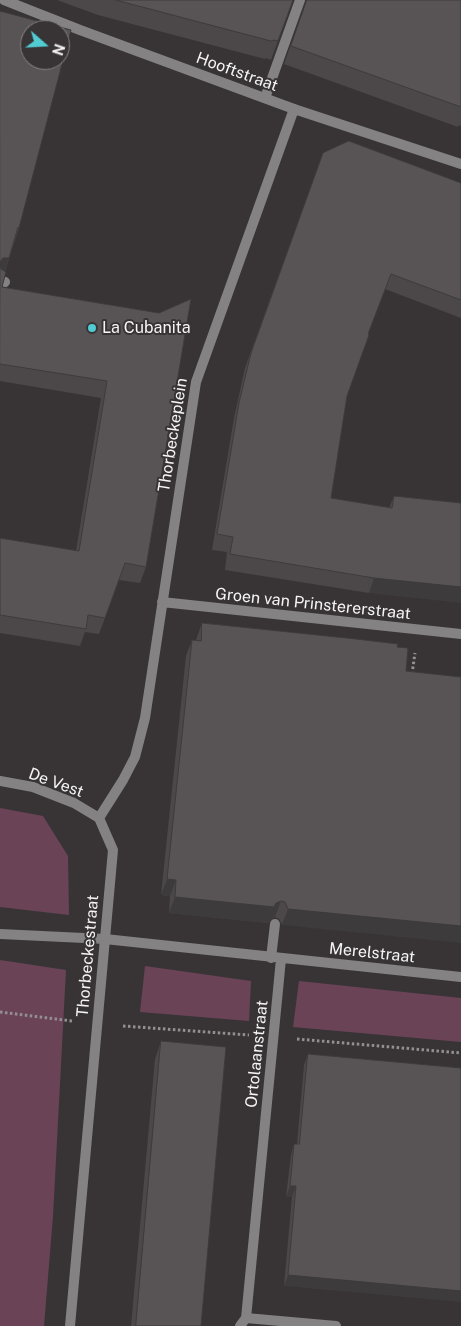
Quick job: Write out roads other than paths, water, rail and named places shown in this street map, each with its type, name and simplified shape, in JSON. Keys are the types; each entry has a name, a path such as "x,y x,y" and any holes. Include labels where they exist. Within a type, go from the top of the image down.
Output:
{"street":[{"name":"Hooftstraat","path":"4,0 294,109 461,164"},
{"path":"265,98 300,0"},
{"name":"Thorbeckeplein","path":"162,602 196,382 294,109"},
{"path":"99,818 135,757 145,718 162,602"},
{"name":"Groen van Prinstererstraat","path":"162,602 461,634"},
{"name":"De Vest","path":"0,781 33,787 74,803 99,818"},
{"name":"Thorbeckestraat","path":"70,1326 113,850 99,818"},
{"name":"Ortolaanstraat","path":"243,1322 273,1037 276,959 275,924"},
{"path":"0,934 105,939 276,959"},
{"name":"Merelstraat","path":"276,959 461,978"},
{"path":"243,1322 336,1326"}],"place":[{"name":"La Cubanita","path":"92,328"}]}
